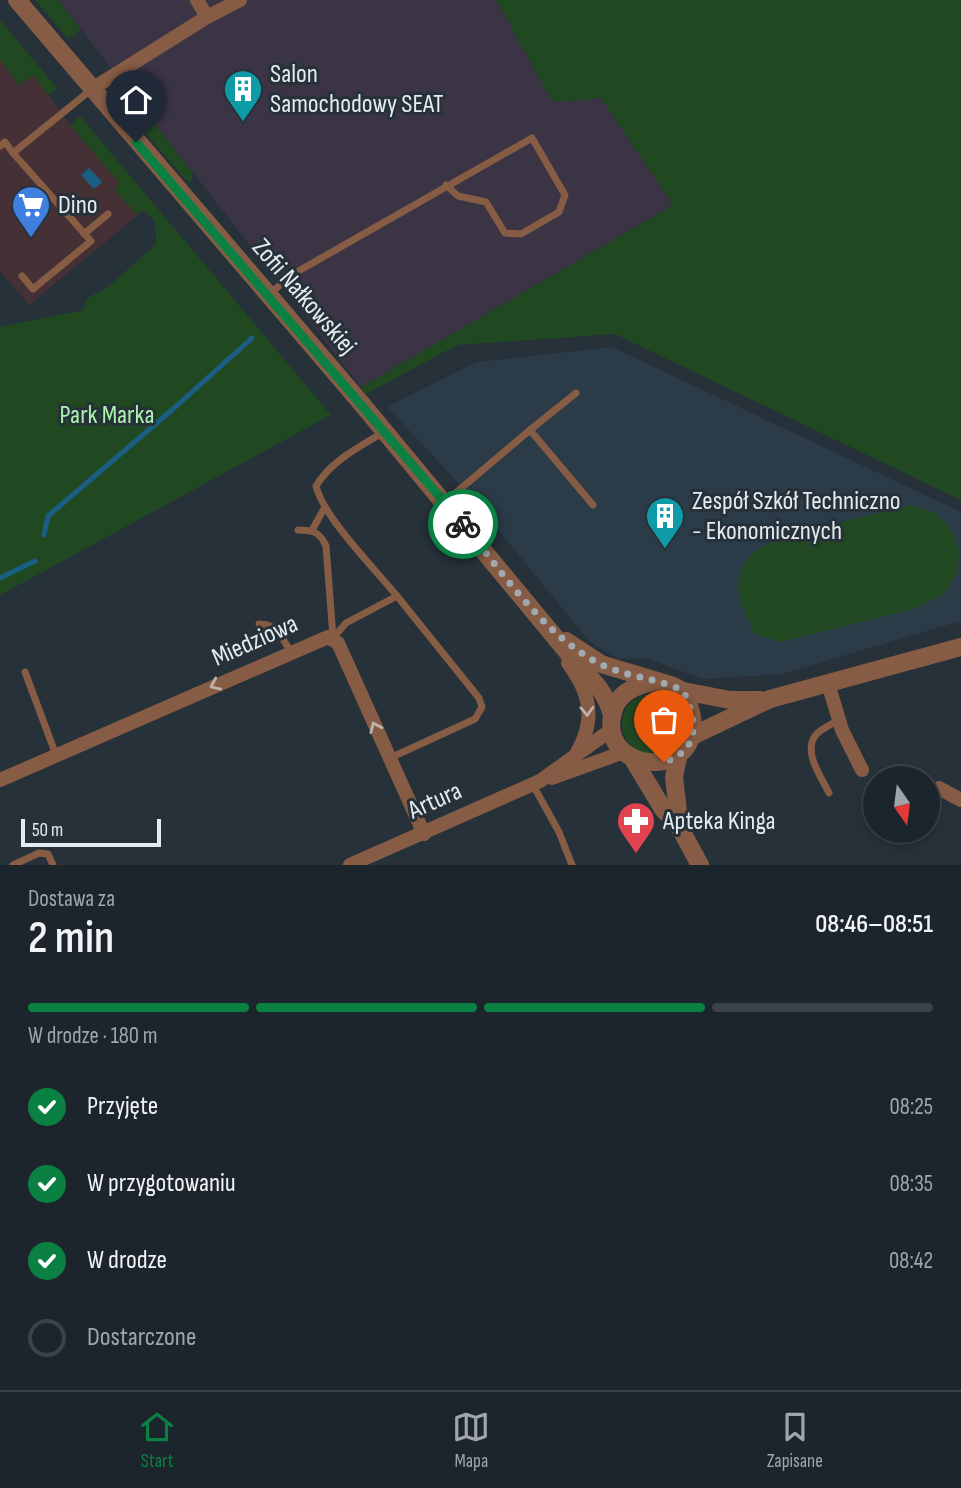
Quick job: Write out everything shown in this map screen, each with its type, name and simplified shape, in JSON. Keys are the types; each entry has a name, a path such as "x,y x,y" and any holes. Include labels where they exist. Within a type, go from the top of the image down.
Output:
{"street":[{"name":"Zofii Nałkowskiej","path":"17,0 550,628"},
{"path":"197,0 207,17"},
{"path":"92,89 207,17 240,0"},
{"path":"550,628 601,664 621,672 658,681 683,691 730,700 770,699"},
{"path":"550,628 578,665 601,688 609,702 615,742 628,756 663,809 680,828 700,865"},
{"path":"550,628 562,655 586,692 589,713 587,730 574,758"},
{"name":"Miedziowa","path":"0,780 291,652 324,638 332,638 338,643 424,834"},
{"path":"692,736 770,699 961,647"},
{"path":"611,722 615,705 631,689 658,681"},
{"path":"828,683 839,720 862,770"},
{"path":"628,756 649,763 664,762 678,757 686,748 692,736 694,720 683,691"},
{"name":"Artura","path":"537,783 574,758 611,722"},
{"name":"Artura","path":"350,865 537,783 628,756"},
{"path":"678,757 674,777 680,828"},
{"path":"940,789 961,800"}],"lane":[{"path":"13,153 92,89"},
{"path":"0,134 3,144 90,241 33,289 22,276"},
{"path":"267,295 295,273 446,185 533,138 565,195 559,212 521,234 505,233 486,202 458,196 446,185"},
{"path":"84,234 108,214"},
{"path":"444,502 576,393"},
{"path":"530,430 593,505"},
{"path":"384,432 324,472 316,486 319,498 479,698 482,707 475,719 389,758"},
{"path":"312,530 325,507"},
{"path":"298,530 312,530 321,536 326,546 332,638"},
{"path":"332,638 346,622 397,596"},
{"path":"258,624 268,624 275,628 291,652"},
{"path":"25,672 56,755"},
{"path":"829,793 813,760 811,747 817,734 839,720"},
{"path":"537,783 572,865"},
{"path":"13,865 39,853 48,854 53,865"}],"shaded area":[{"path":"58,0 496,0 553,102 601,98 673,205 361,387"},
{"path":"0,60 19,85 34,75 70,125 144,210 29,305 0,271"},
{"path":"612,347 961,512 961,621 782,674 703,679 646,658 618,659 590,642 467,492 387,407 477,362"}],"green space":[{"path":"35,0 58,0 81,30 68,39"},
{"path":"496,0 961,0 961,500 615,334 457,345 366,394 361,387 673,205 601,98 553,102"},
{"path":"0,20 57,88 48,95 34,75 19,85 0,60"},
{"path":"122,82 193,173 191,183 123,107 119,96"},
{"name":"Park Marka","path":"80,116 331,415 0,595 0,327 84,310 87,298 108,287 156,244 155,221 144,210 136,214 114,189 120,184 70,125"},
{"path":"910,505 936,513 951,530 959,551 957,573 944,594 914,609 780,642 754,633 742,606 737,586 744,564 754,552 776,539"},
{"path":"652,694 673,703 682,724 673,745 652,754 631,745 622,724 631,703"}],"water":[{"path":"89,168 102,182 94,189 81,175"}],"waterway":[{"path":"44,535 48,516 252,338"},
{"path":"0,578 35,561"}],"way so far":[{"path":"463,524 550,628 601,664 683,691 694,720 692,736 678,757 664,762"}],"place":[{"name":"Salon Samochodowy SEAT","path":"243,123"},
{"name":"Dino","path":"31,239"},
{"name":"Zespół Szkół Techniczno - Ekonomicznych","path":"665,550"},
{"name":"Apteka Kinga","path":"636,855"}],"route":[{"path":"136,142 463,524"}]}
